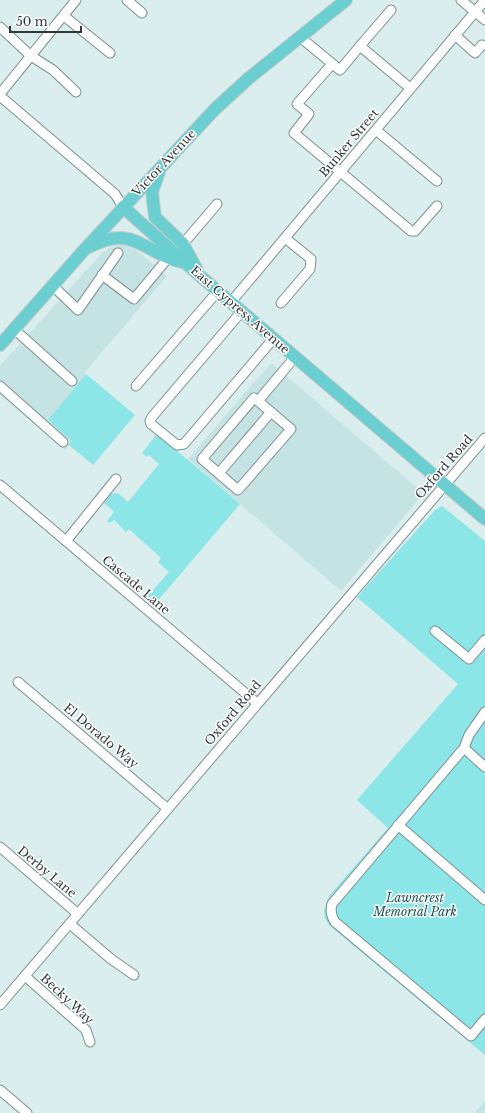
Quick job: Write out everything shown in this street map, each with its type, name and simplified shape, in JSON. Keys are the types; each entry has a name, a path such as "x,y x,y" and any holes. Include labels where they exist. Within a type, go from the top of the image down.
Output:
{"main road":[{"name":"Victor Avenue","path":"0,345 123,207 215,109 249,78 346,0"},
{"path":"163,164 156,176 152,192 155,218 183,244 193,259 200,275"},
{"name":"East Cypress Avenue","path":"123,207 218,291 485,519"},
{"path":"85,249 107,240 127,238 135,240 168,258 185,262"}],"street":[{"path":"0,95 76,0"},
{"path":"127,0 142,13"},
{"path":"461,0 485,20"},
{"name":"Bunker Street","path":"231,302 485,0"},
{"path":"300,37 340,70 391,10"},
{"path":"64,16 110,53"},
{"path":"0,27 31,56 53,70 76,92"},
{"path":"455,35 475,53 482,45"},
{"path":"360,46 410,88"},
{"path":"332,64 297,104 309,114 294,133 411,231 415,231 437,206"},
{"name":"East Cypress Avenue","path":"0,95 115,194 123,207"},
{"path":"376,130 437,181"},
{"path":"183,244 217,204"},
{"path":"281,303 310,269 311,264 311,259 285,238"},
{"path":"52,286 78,310 118,252"},
{"path":"102,275 134,299 168,258"},
{"path":"136,386 218,291"},
{"path":"242,311 152,417 150,421 151,424 159,431 177,446 184,444 274,338"},
{"path":"14,329 72,381"},
{"path":"258,401 295,357"},
{"path":"0,386 63,442"},
{"path":"254,398 258,401 291,429 238,490 202,459 254,398"},
{"path":"219,473 271,412"},
{"name":"Oxford Road","path":"0,1005 485,438"},
{"path":"66,541 116,479"},
{"name":"Cascade Lane","path":"0,485 257,703"},
{"path":"435,631 469,659 485,640"},
{"name":"El Dorado Way","path":"18,682 168,809"},
{"path":"485,712 471,731 464,748 332,904 330,910 332,917 471,1036 485,1019"},
{"path":"464,748 485,767"},
{"path":"398,826 485,900"},
{"name":"Derby Lane","path":"0,847 78,914"},
{"path":"70,924 111,959 134,974"},
{"name":"Becky Way","path":"25,976 86,1030 90,1042"},
{"path":"0,1090 27,1113"}],"shaded area":[{"path":"117,245 124,245 134,248 167,276 85,372 86,374 48,420 73,441 65,450 0,395 0,366 102,253"},
{"path":"271,363 421,491 418,500 341,591 188,459"},
{"path":"485,1101 485,1113 474,1113"}],"green space":[{"path":"86,374 135,415 93,465 69,445 72,441 48,420"},
{"path":"157,434 240,504 155,604 147,597 169,572 158,562 161,558 129,529 126,532 114,520 110,523 107,521 114,512 104,503 111,494 118,493 128,502 159,464 149,455 147,457 142,453"},
{"name":"Lawncrest Memorial Park","path":"442,506 485,541 485,1055 330,926 324,915 329,896 388,828 357,800 458,684 357,597 435,510"}]}
